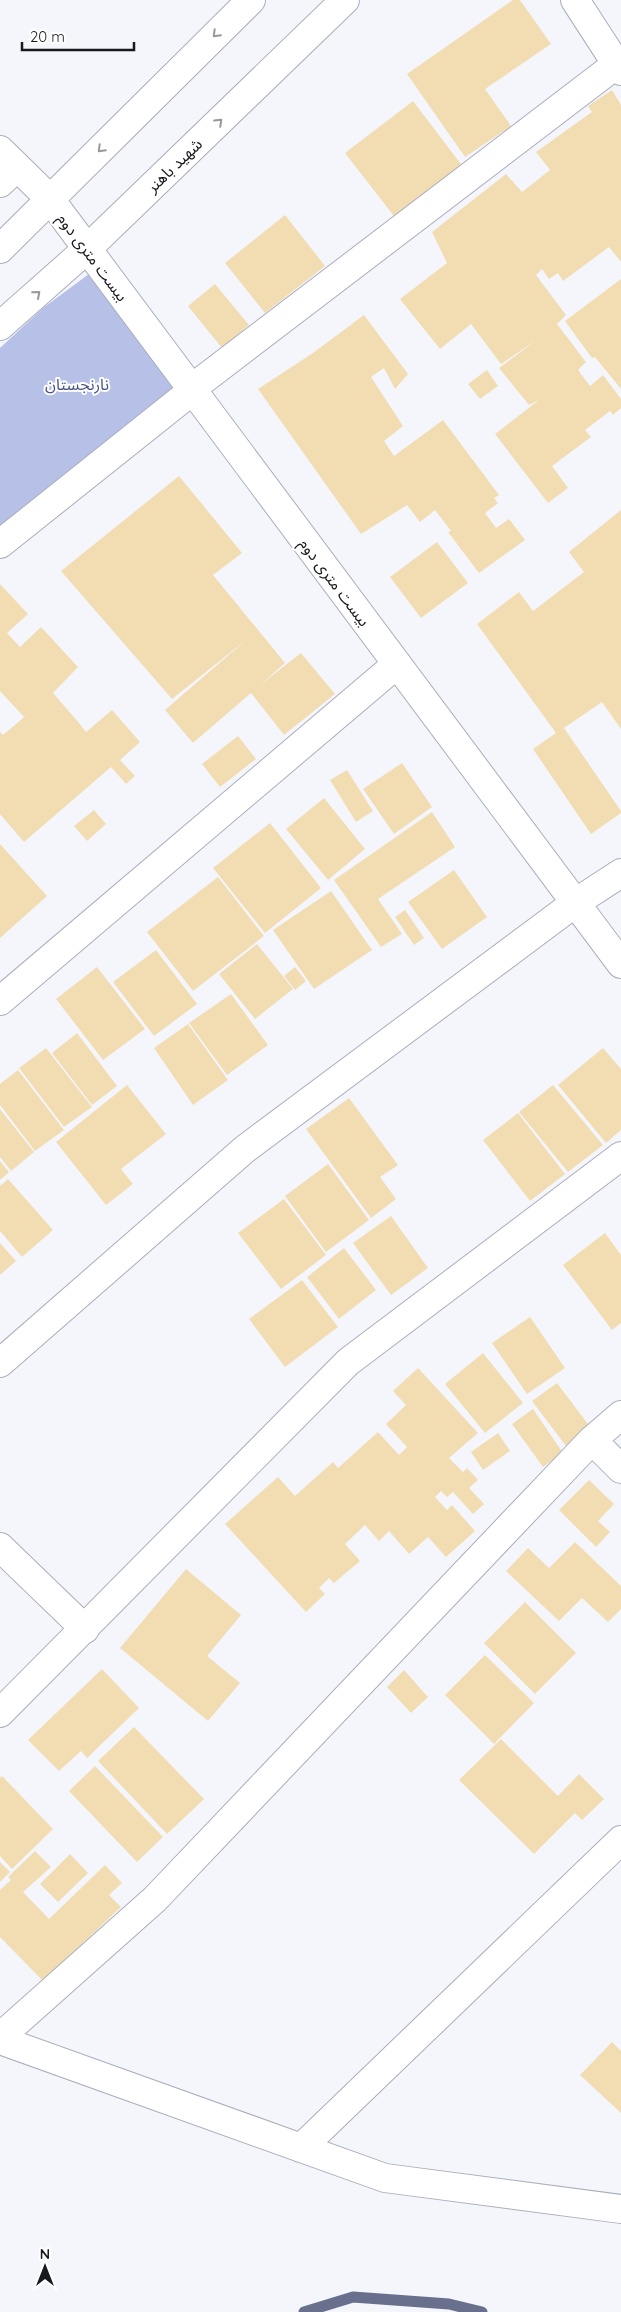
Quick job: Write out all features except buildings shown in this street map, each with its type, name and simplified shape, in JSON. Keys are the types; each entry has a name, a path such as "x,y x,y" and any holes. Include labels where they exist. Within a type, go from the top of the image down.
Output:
{"street":[{"path":"0,249 251,0"},
{"name":"شهید باهنر","path":"0,326 87,249 345,0"},
{"path":"0,544 183,398 191,388 619,68 575,0"},
{"name":"بیست متری دوم","path":"6,166 50,199 621,964"},
{"path":"0,1001 396,664"},
{"path":"0,1363 245,1149 575,903 621,873"},
{"path":"0,1713 348,1362 621,1156"},
{"path":"620,2208 384,2178 0,2039 155,1899 592,1440 621,1415"},
{"path":"592,1440 621,1469"},
{"path":"0,1547 85,1629"},
{"path":"301,2148 621,1840"}],"green space":[{"name":"نارنجستان","path":"89,274 183,398 0,544 0,348 43,308"}],"waterway":[{"path":"304,2312 353,2297 449,2304 482,2312"}]}
